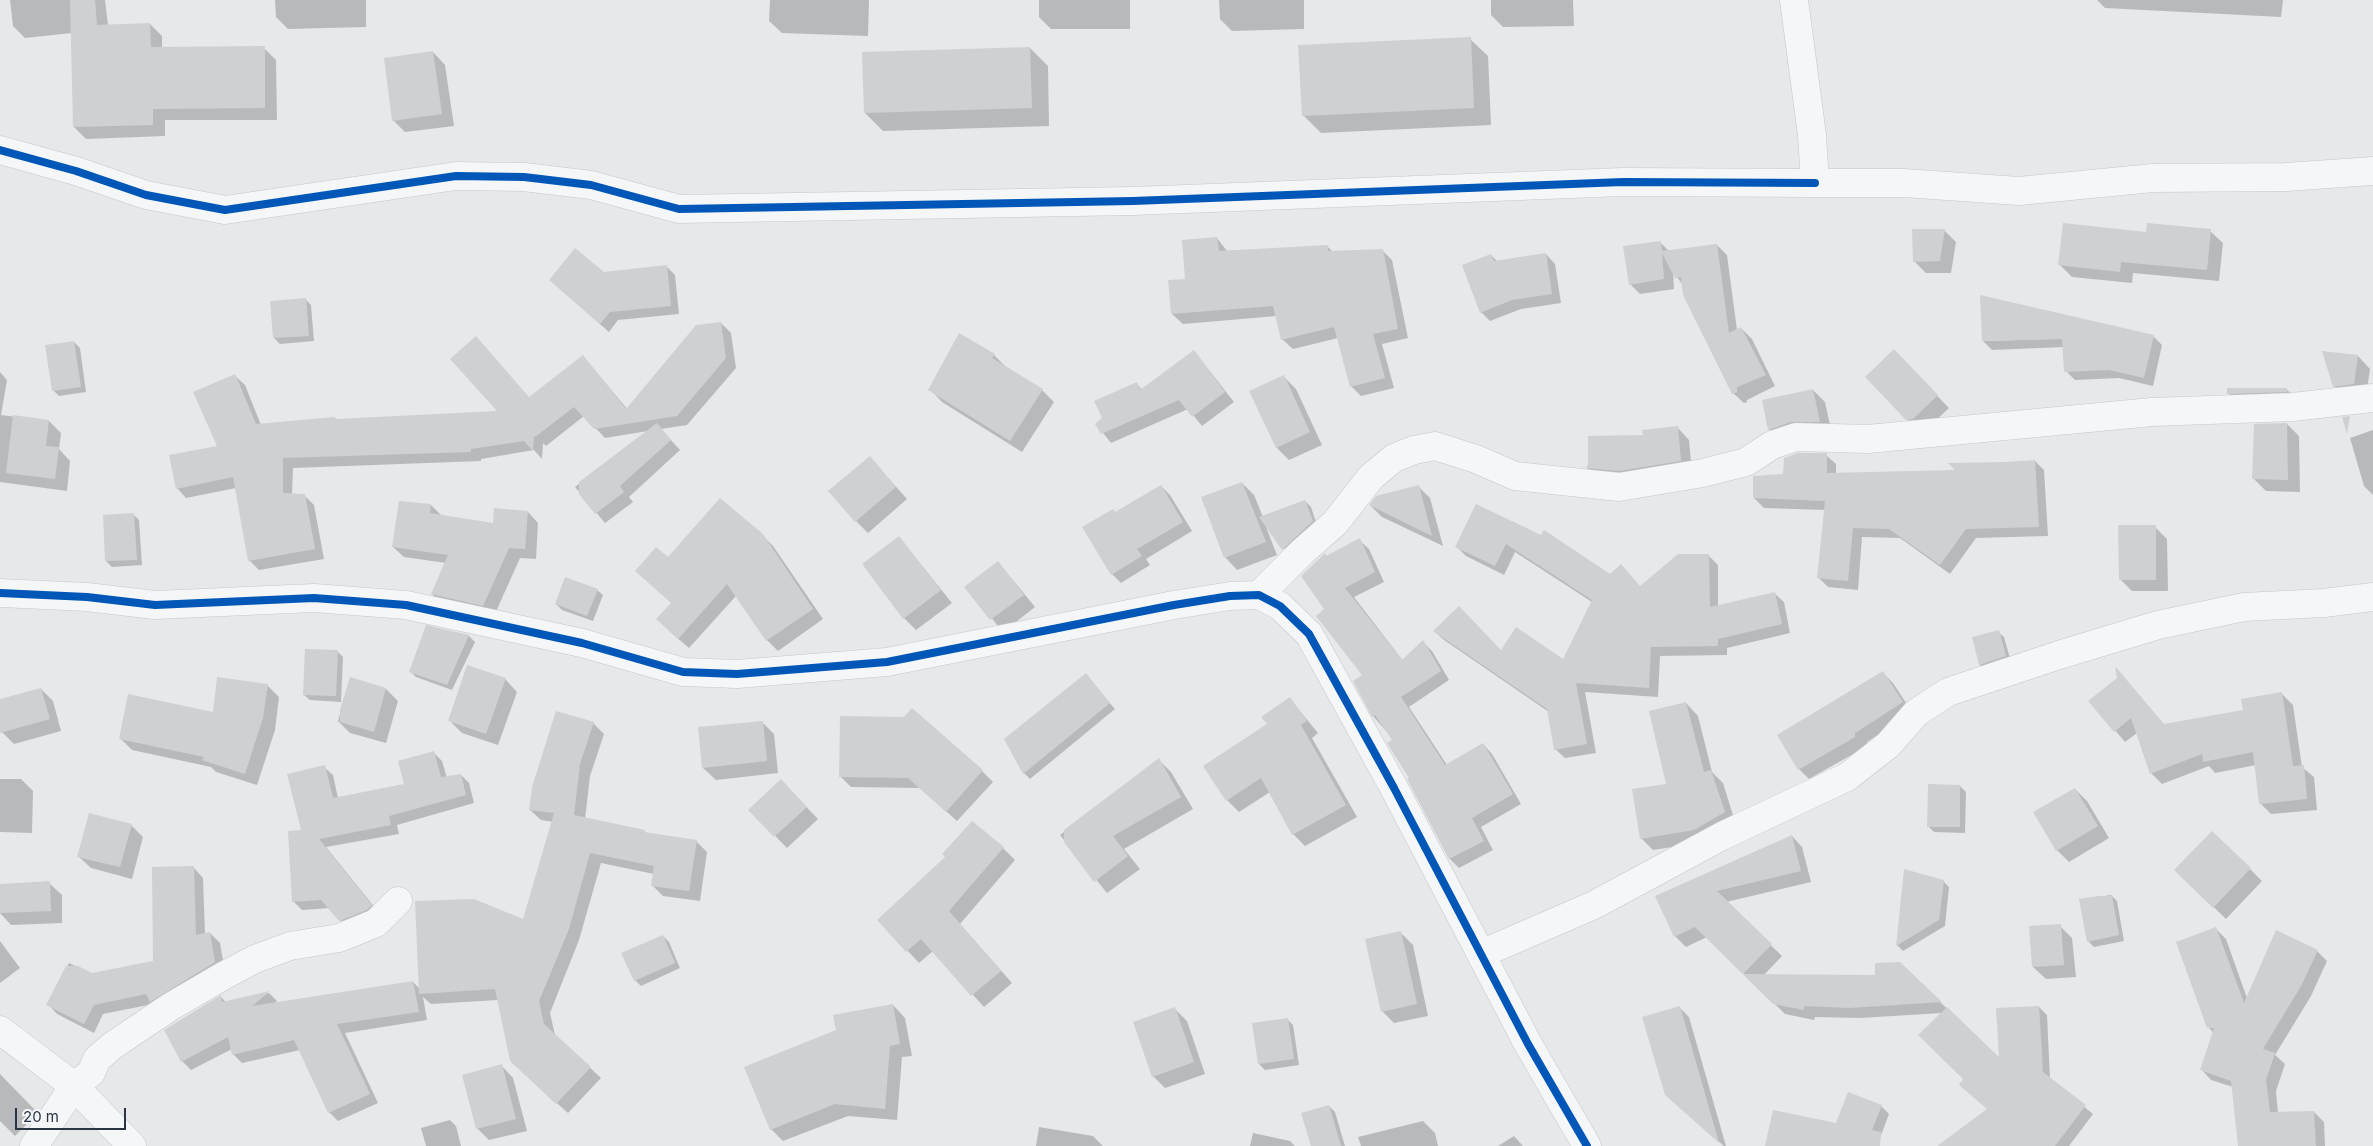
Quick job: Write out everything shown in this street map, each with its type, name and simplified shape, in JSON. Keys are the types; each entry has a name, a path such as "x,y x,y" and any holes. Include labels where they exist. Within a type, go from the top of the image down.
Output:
{"street":[{"path":"1794,0 1812,134 1815,183"},
{"path":"0,150 76,171 146,195 225,210 456,176 524,177 591,185 679,209 1143,201 1623,182 1904,183 2019,191 2153,178 2286,177 2373,171"},
{"path":"1259,595 1302,552 1335,523 1371,477 1394,458 1421,448 1435,446 1476,459 1515,476 1619,487 1703,473 1746,462 1772,445 1796,437 1868,439 2152,412 2293,407 2373,398"},
{"path":"0,593 87,597 155,605 314,598 406,605 582,643 683,672 737,674 887,662 1174,605 1230,596 1259,595 1280,606 1309,634 1394,788 1528,1044 1587,1146"},
{"path":"1481,954 1594,904 1722,836 1846,777 1888,745 1916,713 1948,692 2059,655 2158,625 2244,607 2324,603 2373,597"},
{"path":"34,1146 74,1086 91,1073 97,1059 112,1046 170,1008 254,959 290,946 338,938 376,923 398,901"},
{"path":"0,1030 74,1086 132,1146"}],"building":[{"path":"70,0 95,0 97,25 150,23 151,47 265,46 265,108 153,109 153,125 73,127"},
{"path":"1471,37 1474,108 1302,116 1298,45"},
{"path":"1030,47 1032,108 864,113 862,52"},
{"path":"433,51 442,114 392,121 384,58"},
{"path":"2063,223 2146,232 2147,223 2211,229 2207,270 2121,262 2120,272 2058,265"},
{"path":"1912,229 1945,229 1940,261 1913,262"},
{"path":"1217,237 1219,251 1328,245 1328,251 1383,249 1398,329 1373,334 1385,378 1350,387 1334,327 1281,340 1273,306 1171,314 1168,280 1185,279 1182,240"},
{"path":"1661,241 1662,251 1717,244 1729,333 1741,327 1766,375 1737,387 1737,392 1732,394 1683,295 1681,277 1675,278 1662,253 1664,279 1629,285 1623,246"},
{"path":"575,248 604,272 667,265 671,306 610,312 600,324 549,280"},
{"path":"1546,253 1552,294 1512,300 1480,313 1462,265 1491,254 1494,261"},
{"path":"1980,295 2154,335 2144,378 2109,370 2064,372 2062,339 1982,341"},
{"path":"306,298 309,336 273,338 270,301"},
{"path":"721,322 726,358 677,416 594,429 574,407 535,437 534,435 533,451 524,441 471,449 471,452 283,458 283,493 305,494 315,549 248,561 233,477 176,489 169,455 217,446 193,392 235,374 256,424 335,417 336,419 497,411 450,359 476,336 529,397 583,355 626,409 696,325"},
{"path":"959,333 995,354 992,358 1043,389 1010,441 928,390"},
{"path":"74,341 81,387 52,391 45,345"},
{"path":"1894,349 1938,395 1913,419 1906,420 1865,377"},
{"path":"1194,350 1225,392 1192,417 1179,400 1101,434 1095,424 1102,418 1094,401 1137,382 1140,390"},
{"path":"2322,351 2358,355 2354,384 2333,387"},
{"path":"1284,375 1310,432 1276,448 1249,391"},
{"path":"2227,388 2287,388 2287,392 2227,394"},
{"path":"1813,389 1820,422 1791,422 1768,430 1762,400"},
{"path":"13,415 49,420 46,446 59,447 55,479 6,473"},
{"path":"2350,416 2347,434 2342,417"},
{"path":"657,423 671,440 620,486 624,492 595,514 579,494 579,482"},
{"path":"2287,423 2288,480 2252,479 2254,424"},
{"path":"1678,426 1681,461 1619,471 1586,468 1588,464 1588,436 1643,435 1642,430"},
{"path":"1798,453 1827,453 1827,473 1955,470 1948,463 2035,460 2039,527 1966,529 1940,565 1889,529 1853,528 1848,581 1817,578 1825,501 1753,498 1753,476 1783,474 1784,458"},
{"path":"870,456 896,487 855,522 828,491"},
{"path":"1242,482 1266,542 1224,558 1201,497"},
{"path":"1161,485 1183,522 1137,549 1142,556 1111,575 1082,527 1113,509 1115,512"},
{"path":"1419,485 1432,536 1369,505 1376,496"},
{"path":"720,498 763,534 813,609 766,641 727,584 678,639 656,619 671,603 635,571 656,547 668,557"},
{"path":"1305,500 1313,521 1282,550 1259,517"},
{"path":"399,501 431,504 430,513 493,523 494,508 528,511 525,549 509,548 483,606 431,594 448,555 392,547"},
{"path":"1476,504 1541,535 1544,530 1610,574 1621,564 1640,586 1678,554 1709,554 1710,607 1775,592 1782,624 1718,639 1718,646 1651,647 1649,688 1576,683 1587,744 1554,750 1547,709 1433,631 1459,606 1501,650 1516,627 1563,659 1592,600 1506,544 1495,566 1455,547"},
{"path":"134,513 137,560 105,561 103,515"},
{"path":"2118,525 2156,525 2156,580 2119,580"},
{"path":"899,536 941,590 903,619 862,564"},
{"path":"1360,538 1375,572 1345,588 1402,660 1423,640 1441,671 1401,697 1445,765 1483,743 1513,794 1472,818 1484,841 1449,859 1407,779 1409,778 1387,743 1392,740 1375,715 1372,717 1353,681 1362,675 1316,616 1324,609 1301,576 1325,553 1326,556"},
{"path":"998,561 1024,595 990,620 964,587"},
{"path":"565,577 598,589 587,616 555,604"},
{"path":"426,625 469,635 447,685 409,672"},
{"path":"1999,630 2006,656 1979,665 1972,637"},
{"path":"305,649 338,650 336,696 303,695"},
{"path":"467,665 506,678 486,734 448,721"},
{"path":"2115,666 2164,724 2243,710 2241,699 2282,692 2293,766 2304,765 2307,799 2259,804 2253,752 2203,762 2202,754 2150,774 2131,718 2114,732 2088,701 2117,678"},
{"path":"1883,671 1903,702 1855,733 1855,737 1798,770 1777,735"},
{"path":"1086,673 1110,703 1023,774 1004,739"},
{"path":"217,677 268,684 263,718 245,774 202,760 204,757 119,739 128,694 213,712"},
{"path":"350,677 386,688 374,732 340,722 340,710"},
{"path":"41,688 50,719 0,733 0,699"},
{"path":"1290,697 1307,721 1301,725 1346,805 1292,835 1261,778 1226,801 1203,766 1267,724 1261,717"},
{"path":"1686,702 1704,772 1711,770 1725,812 1694,830 1640,839 1632,789 1666,784 1649,711"},
{"path":"912,708 983,770 946,812 908,778 839,777 840,716 904,717"},
{"path":"556,711 594,722 580,764 574,815 645,830 644,832 697,840 689,891 651,886 654,866 590,853 569,929 539,1001 544,1024 591,1067 556,1104 510,1061 495,989 419,994 415,901 474,899 523,919 554,813 529,810 532,787"},
{"path":"763,721 767,761 702,768 698,727"},
{"path":"434,751 441,777 461,774 466,795 389,816 391,825 319,839 372,905 367,910 339,921 321,900 292,902 288,831 301,830 287,774 325,765 333,798 404,784 398,761"},
{"path":"1159,758 1181,797 1113,836 1128,856 1094,882 1064,842 1064,830"},
{"path":"781,779 807,807 774,837 748,810"},
{"path":"1928,784 1960,785 1960,827 1927,827"},
{"path":"2075,788 2098,826 2056,851 2033,812"},
{"path":"89,813 132,824 120,867 77,857"},
{"path":"972,821 1004,847 949,911 1001,971 971,996 921,939 906,952 877,920 945,857 942,854"},
{"path":"2212,831 2251,868 2213,908 2174,870"},
{"path":"1792,835 1801,871 1717,891 1772,944 1743,974 1875,975 1875,963 1900,962 1942,1002 1849,1008 1804,1006 1804,1010 1773,1004 1695,927 1674,937 1655,896"},
{"path":"194,866 196,935 210,932 215,962 150,1002 146,994 94,1005 84,1024 46,1005 66,966 78,966 92,973 153,961 152,867"},
{"path":"1904,869 1944,880 1939,920 1896,946"},
{"path":"50,881 51,911 0,913 0,884"},
{"path":"2112,896 2119,935 2087,942 2079,899"},
{"path":"2061,924 2064,965 2032,967 2029,926"},
{"path":"2216,927 2244,1003 2276,930 2318,950 2301,986 2263,1049 2275,1053 2266,1080 2270,1112 2314,1111 2316,1146 2238,1146 2231,1081 2200,1070 2214,1028 2207,1028 2176,942"},
{"path":"1401,931 1417,1004 1381,1012 1365,939"},
{"path":"663,935 675,963 634,981 621,953"},
{"path":"413,981 419,1012 337,1024 370,1094 328,1113 294,1040 232,1055 228,1037 181,1062 164,1030 221,995 222,1002 270,991 252,1006"},
{"path":"893,1004 900,1044 890,1046 885,1109 835,1104 770,1130 744,1067 836,1030 833,1015"},
{"path":"1680,1006 1719,1143 1665,1095 1642,1017"},
{"path":"2039,1006 2043,1072 2086,1105 2055,1146 1937,1146 1987,1109 1959,1085 1963,1079 1918,1035 1947,1007 1999,1057 1996,1008"},
{"path":"1175,1007 1194,1062 1152,1077 1133,1022"},
{"path":"1288,1018 1294,1059 1258,1064 1252,1023"},
{"path":"502,1064 516,1119 476,1129 462,1075"},
{"path":"1848,1092 1882,1105 1872,1130 1881,1132 1880,1146 1765,1146 1773,1110 1836,1123"},
{"path":"1329,1105 1341,1146 1311,1146 1301,1113"}],"cycle path":[{"path":"0,150 76,171 146,195 225,210 456,176 524,177 591,185 679,209 1133,201 1623,182 1815,183"},
{"path":"0,593 87,597 155,605 314,598 406,605 582,643 683,672 737,674 887,662 1174,605 1230,596 1259,595 1280,606 1309,634 1394,788 1528,1044 1587,1146"}]}
